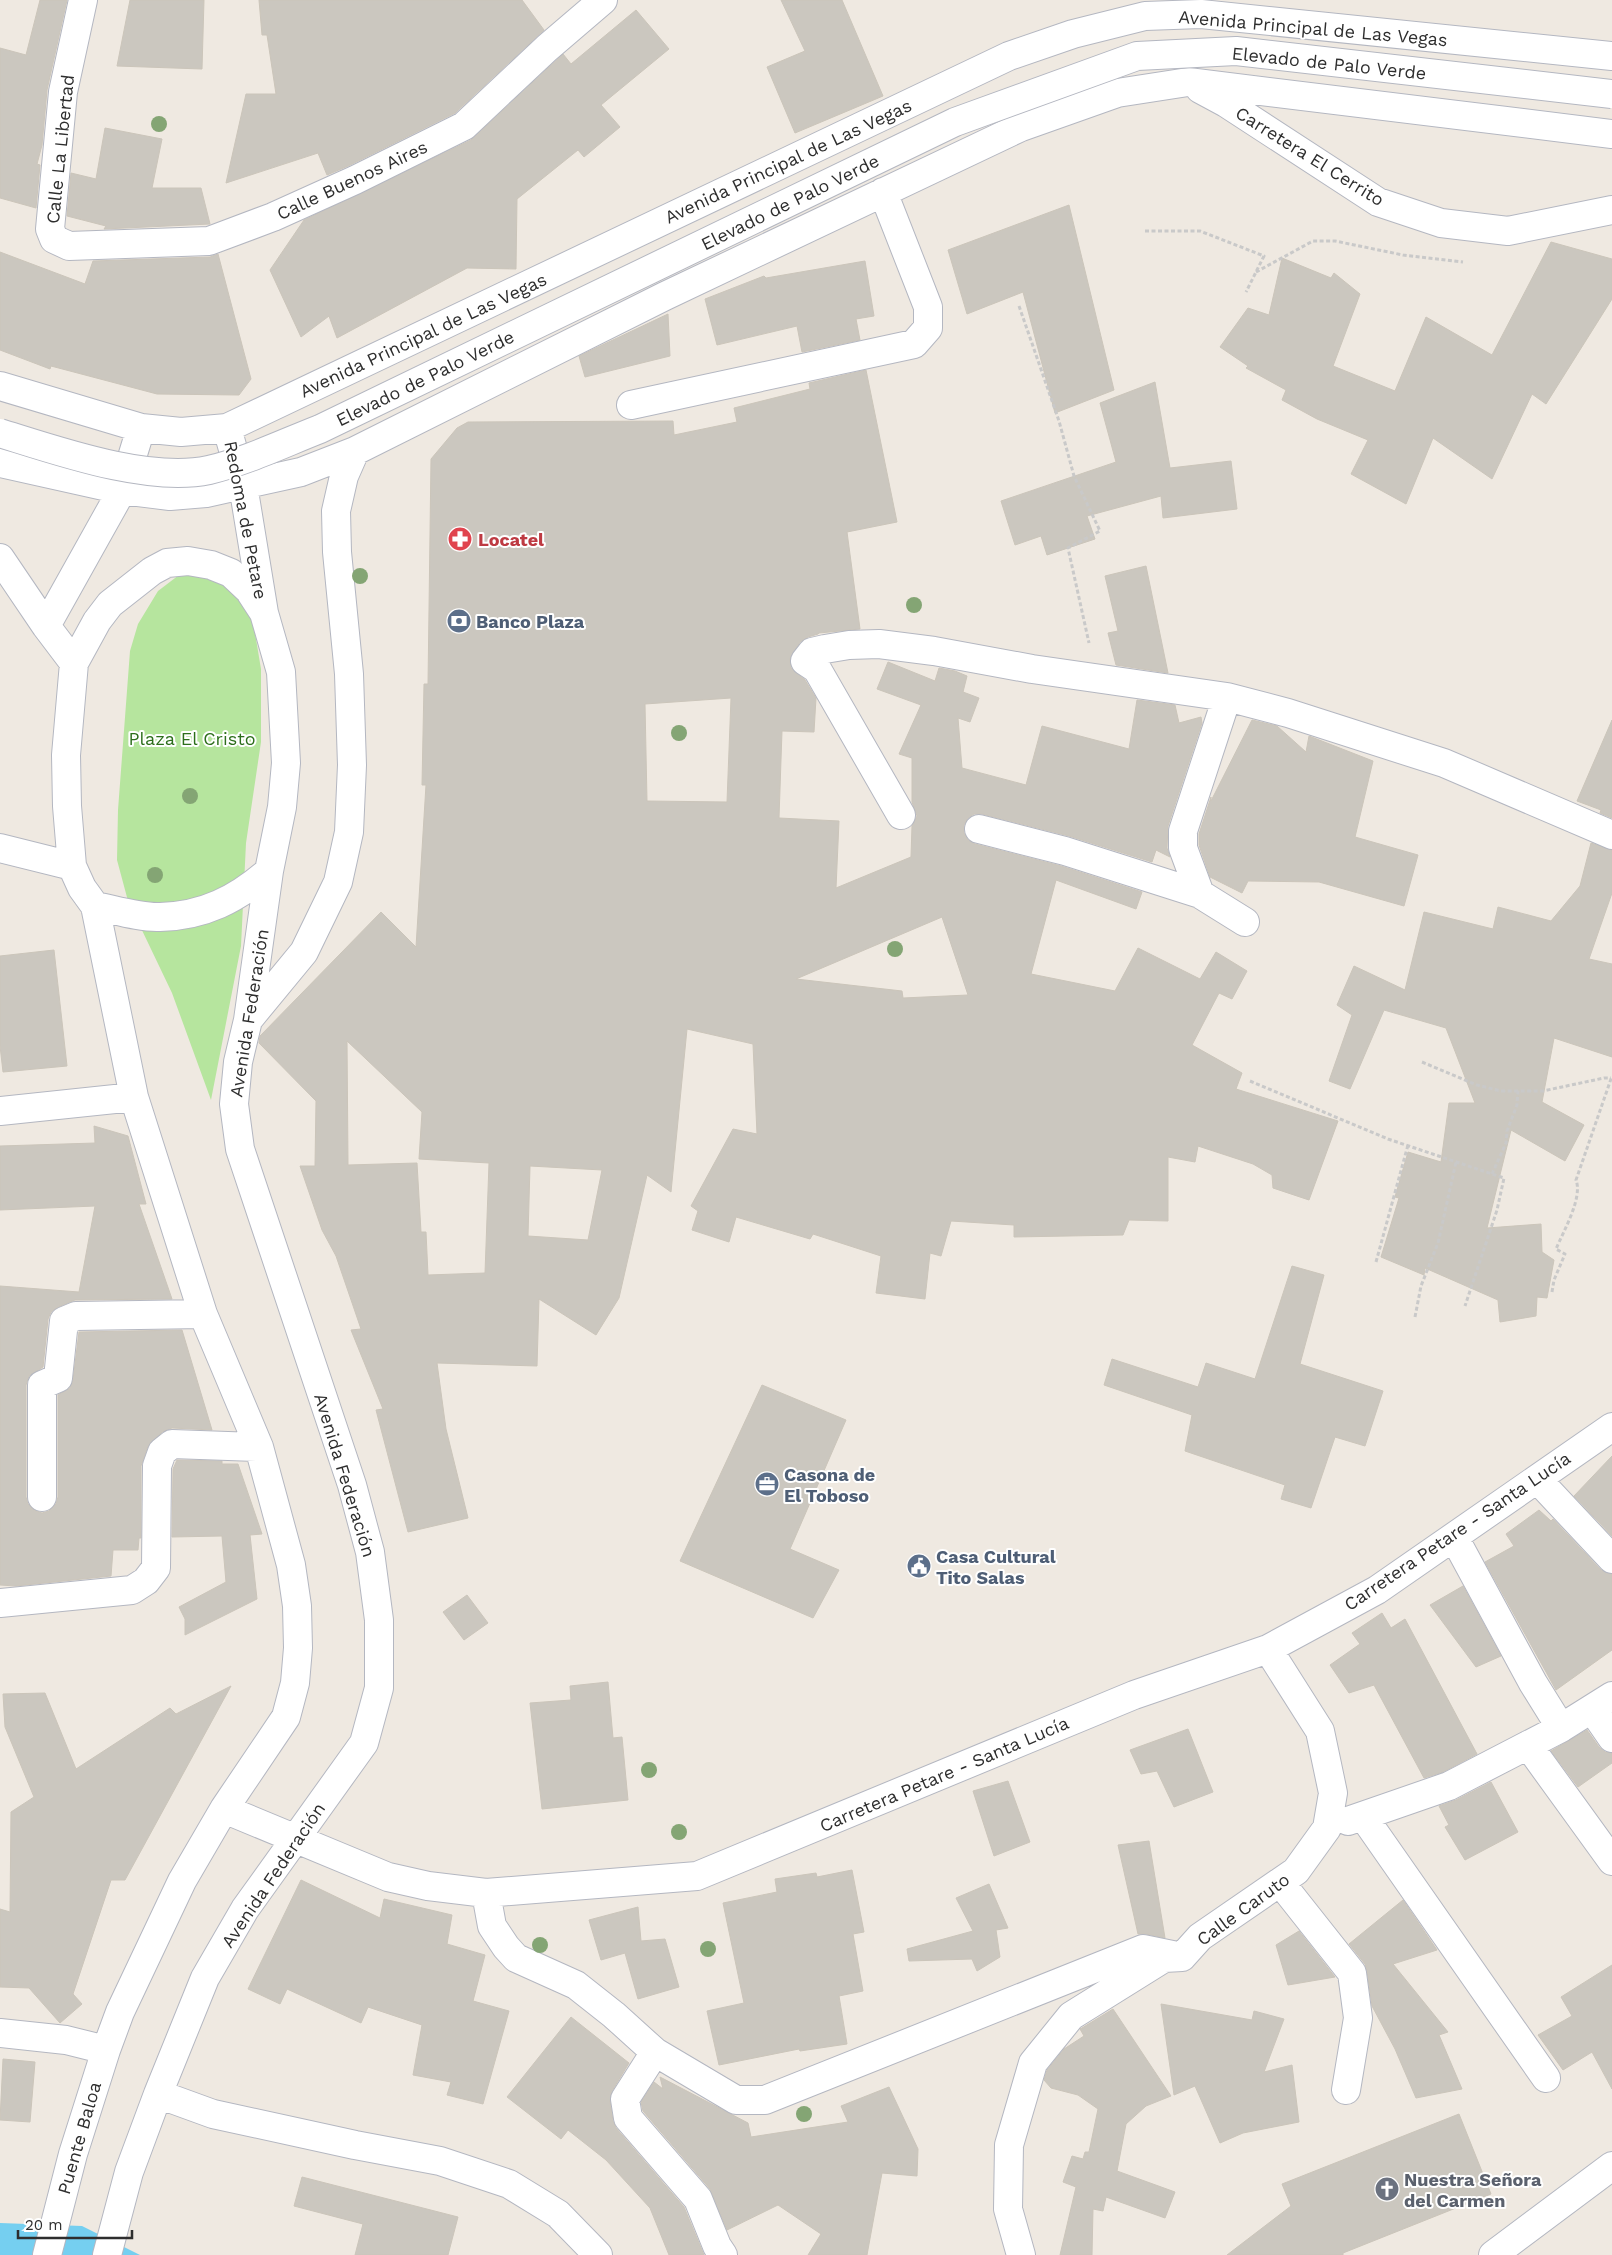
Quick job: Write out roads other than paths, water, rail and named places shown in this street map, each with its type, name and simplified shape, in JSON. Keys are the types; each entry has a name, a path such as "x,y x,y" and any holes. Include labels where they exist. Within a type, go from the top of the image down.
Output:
{"street":[{"name":"Calle La Libertad","path":"54,239 50,228 63,92 83,0"},
{"name":"Calle Buenos Aires","path":"54,239 69,246 209,241 273,217 355,180 464,126 547,48 603,0"},
{"name":"Avenida Principal de Las Vegas","path":"0,386 141,428 181,432 228,428 1009,56 1073,34 1144,16 1201,14 1612,56"},
{"name":"Elevado de Palo Verde","path":"0,433 67,453 148,472 184,473 209,470 320,429 955,122 1137,56 1236,51 1612,94"},
{"path":"0,463 122,490 170,496 206,493 301,472 355,452 665,296 1021,127 1118,93 1188,82 1612,134"},
{"name":"Carretera El Cerrito","path":"1188,82 1226,103 1378,202 1441,223 1508,232 1612,210"},
{"path":"631,406 914,344 928,328 928,307 883,192"},
{"path":"46,626 122,490 141,428"},
{"name":"Redoma de Petare","path":"228,428 242,485 264,613 281,672 286,762 282,807 269,872"},
{"path":"248,1020 304,952 338,882 349,832 352,765 349,683 337,552 336,511 344,476 355,452"},
{"path":"0,558 46,626 74,663"},
{"name":"Redoma de Petare","path":"95,906 82,888 72,866 67,806 66,754 74,663 97,621 110,604 131,586 166,563 195,562 211,565 231,573 249,590 264,613"},
{"path":"901,815 816,669 805,660 812,652 849,645 886,645 934,651 1032,669 1226,697 1288,712 1444,763 1612,835"},
{"path":"1200,894 1184,848 1184,831 1226,697"},
{"path":"979,829 1065,850 1200,894 1245,922"},
{"path":"0,848 72,866"},
{"path":"0,2033 66,2040 106,2050 120,2012 182,1881 224,1809 286,1717 296,1683 297,1614 293,1582 259,1447 236,1387 203,1314 134,1097 95,906 160,917 210,909 238,896 269,872"},
{"name":"Avenida Federación","path":"158,2094 205,1978 245,1909 297,1840 364,1743 379,1688 379,1620 370,1552 352,1485 240,1148 234,1104 238,1062 248,1020 269,872"},
{"path":"0,1111 134,1097"},
{"path":"42,1497 42,1385 58,1378 64,1321 76,1316 203,1314"},
{"name":"Carretera Petare - Santa Lucía","path":"224,1809 388,1877 428,1886 486,1892 697,1876 1134,1695 1268,1649 1377,1590 1612,1427"},
{"path":"0,1603 132,1590 146,1581 156,1568 157,1466 162,1452 172,1444 259,1447"},
{"path":"1537,1479 1612,1559"},
{"path":"1454,1537 1533,1683 1561,1728"},
{"name":"Calle Caruto","path":"1021,2255 1008,2209 1009,2145 1033,2063 1071,2016 1164,1958 1182,1957 1200,1937 1296,1870 1327,1828 1333,1794 1320,1731 1268,1649"},
{"path":"1327,1828 1449,1786 1561,1728 1602,1702 1612,1738"},
{"path":"1528,1745 1612,1861"},
{"path":"1363,1816 1546,2078"},
{"path":"1280,1882 1352,1973 1358,2018 1346,2090"},
{"path":"486,1892 492,1926 516,1958 576,1985 614,2015 655,2052 736,2100 765,2100 1143,1949 1182,1957"},
{"name":"Puente Baloa","path":"47,2255 73,2154 106,2050"},
{"path":"655,2052 625,2099 628,2118 698,2200 723,2255"},
{"path":"107,2255 129,2172 158,2094 213,2114 355,2145 440,2161 510,2184 558,2214 598,2255"},
{"path":"1493,2255 1612,2166"}],"water":[{"path":"0,2223 82,2226 140,2255 0,2255"}],"place":[{"name":"Locatel","path":"460,539"},
{"name":"Banco Plaza","path":"459,621"},
{"name":"Casona de El Toboso","path":"767,1484"},
{"name":"Casa Cultural Tito Salas","path":"919,1566"},
{"name":"Nuestra Señora del Carmen","path":"1387,2189"}],"park label":[{"name":"Plaza El Cristo","path":"192,738"}]}
